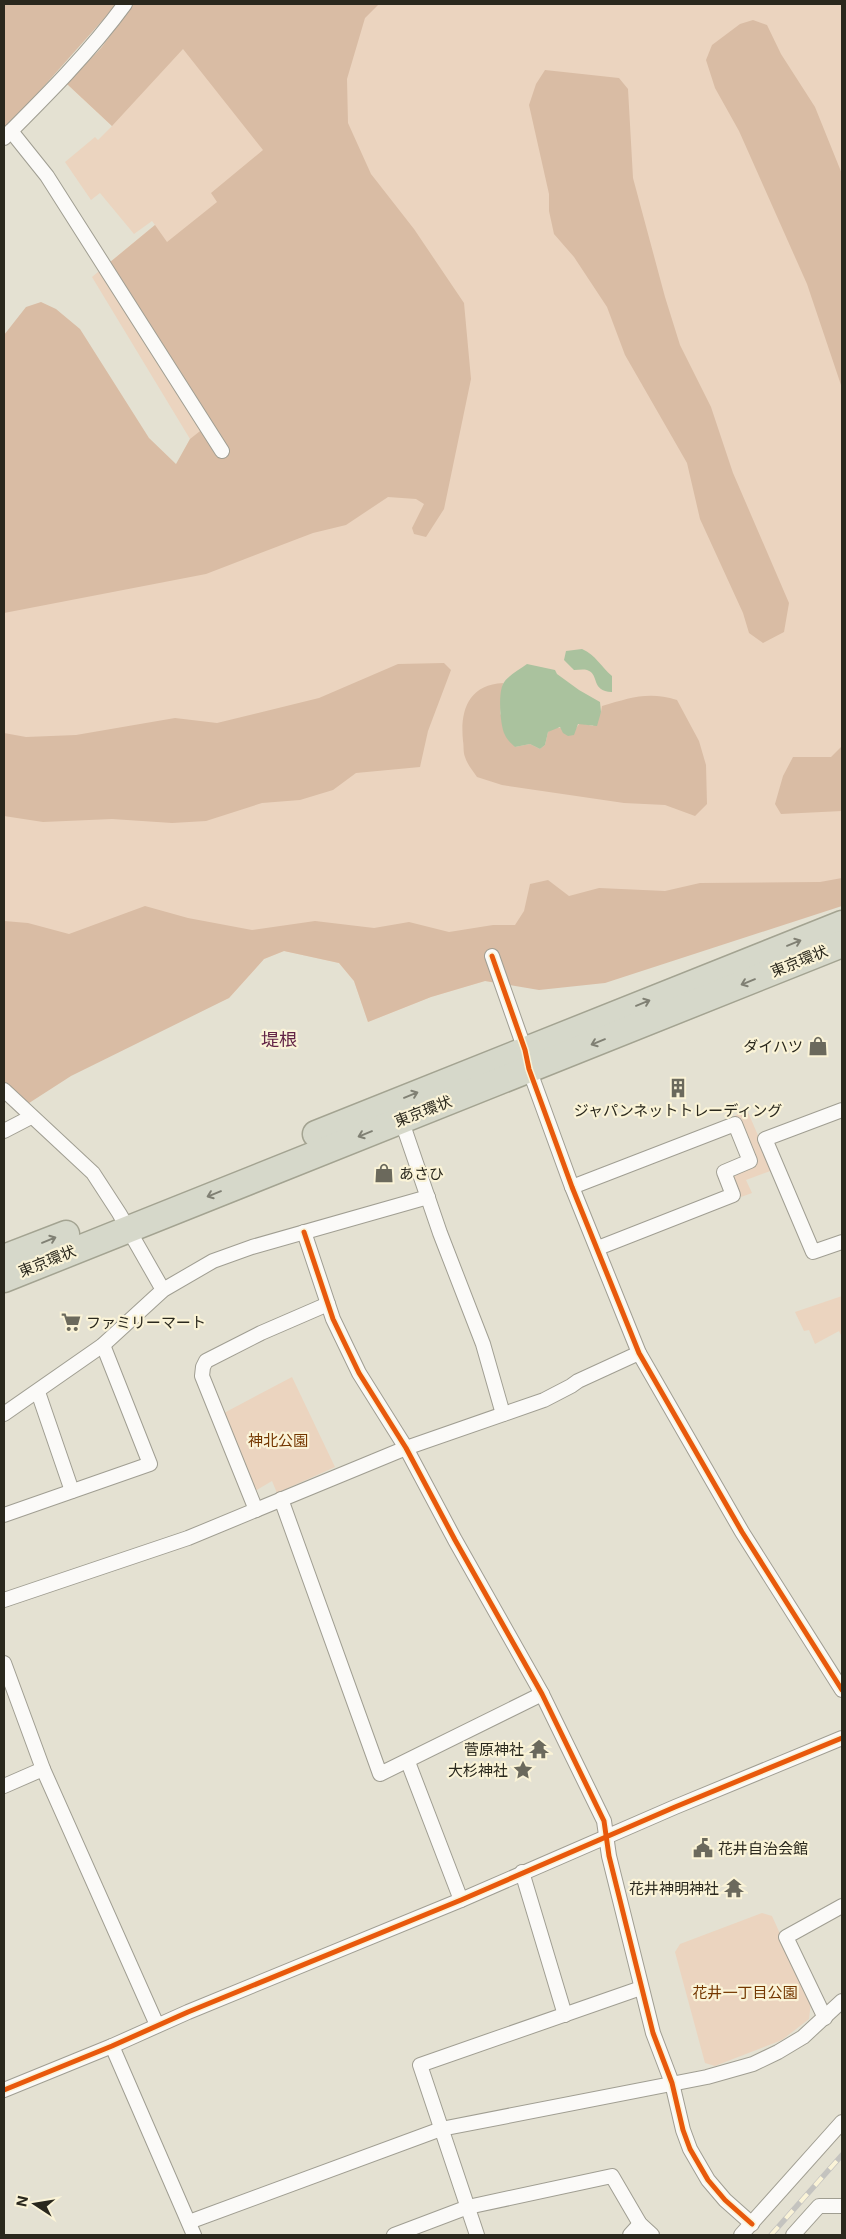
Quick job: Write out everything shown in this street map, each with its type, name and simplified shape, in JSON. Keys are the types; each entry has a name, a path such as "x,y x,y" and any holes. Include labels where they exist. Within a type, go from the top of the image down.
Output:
{"highway":[{"name":"東京環状","path":"4,1258 123,1220 401,1120 527,1060 842,924"},
{"name":"東京環状","path":"4,1279 123,1220 527,1060 842,944"}],"street":[{"path":"125,4 106,28 8,134 47,176 222,451"},
{"path":"492,956 572,1187 639,1353 747,1540 842,1690"},
{"path":"4,1090 93,1173 123,1220 163,1290"},
{"path":"842,1110 765,1139 813,1252 842,1242"},
{"path":"4,1131 31,1117"},
{"path":"401,1120 440,1233 484,1344 504,1414"},
{"path":"572,1187 735,1124 750,1162 724,1172 733,1195 598,1248"},
{"path":"4,1414 103,1345 163,1290 213,1261 252,1247 428,1197"},
{"path":"304,1232 328,1304 359,1373 406,1448 455,1540 542,1694 604,1821 605,1837 653,2033 672,2083 683,2130 696,2161 708,2180 752,2224"},
{"path":"256,1510 202,1376 203,1367 206,1361 253,1337 328,1304"},
{"path":"4,1515 150,1464 103,1345"},
{"path":"4,1600 188,1538 406,1448 544,1400 578,1381 639,1353"},
{"path":"38,1392 72,1491"},
{"path":"280,1499 380,1774 408,1762 542,1694"},
{"path":"4,1663 42,1769 157,2025"},
{"path":"4,2090 461,1900 522,1872 842,1738"},
{"path":"408,1762 461,1900"},
{"path":"4,1786 42,1769"},
{"path":"522,1872 564,2015"},
{"path":"825,2018 785,1933 842,1906"},
{"path":"477,2235 420,2066 642,1988"},
{"path":"112,2046 192,2229 441,2129 729,2072 753,2064 803,2037 842,2001"},
{"path":"741,2235 842,2122"},
{"path":"394,2235 468,2207 612,2176 640,2224 652,2235"},
{"path":"793,2235 819,2206 842,2206"},
{"path":"630,2235 640,2224"}],"green space":[{"path":"134,4 842,4 842,904 547,985 485,981 431,997 368,1022 354,981 339,963 284,951 264,959 229,998 32,1081 4,1056 4,530 177,464 190,439 92,277 155,225 152,221 134,234 100,193 91,200 65,162 95,137 98,140 112,126 67,84 101,48"},
{"path":"747,1110 773,1170 746,1180 752,1193 741,1197 732,1179 734,1172 755,1164 734,1116"},
{"path":"842,1296 842,1337 839,1331 815,1344 809,1330 804,1331 795,1312"},
{"name":"神北公園","path":"292,1377 335,1467 277,1493 272,1481 255,1491 224,1413"},
{"name":"花井一丁目公園","path":"762,1913 772,1916 811,2002 809,2019 782,2040 715,2066 705,2063 675,1952 680,1944"}],"shaded area":[{"path":"4,4 117,4 4,131"},
{"path":"134,4 379,4 365,18 347,79 348,123 371,174 414,229 464,303 471,379 444,509 426,537 414,534 412,528 424,504 416,499 388,497 346,525 313,533 206,574 4,613 4,335 26,307 41,302 56,309 80,329 149,438 176,464 190,439 209,424 109,263 155,225 167,242 217,202 211,193 263,150 183,49 112,126 67,84 101,48"},
{"path":"753,20 767,25 781,54 815,107 842,174 842,388 807,284 739,131 715,88 706,60 712,45 740,24"},
{"path":"545,70 619,78 628,89 633,178 680,345 711,407 733,473 789,603 784,632 763,643 749,633 743,613 700,519 687,463 625,355 607,307 574,257 554,234 549,211 549,194 529,105 536,84"},
{"path":"582,649 595,658 612,676 612,692 601,689 591,672 574,670 564,660 566,651"},
{"path":"444,663 451,670 428,731 420,767 356,773 333,790 300,800 262,803 206,821 172,823 112,819 43,822 4,816 4,733 26,737 76,735 175,718 217,723 319,698 398,664"},
{"path":"527,664 555,670 557,674 579,690 600,702 601,712 597,726 578,724 574,735 568,736 563,733 560,727 548,732 545,745 540,749 530,744 515,747 503,731 500,695 505,681"},
{"path":"503,683 500,713 515,747 530,744 540,749 545,745 548,732 554,728 576,728 580,723 593,726 601,712 602,706 612,703 648,696 667,697 677,700 699,741 706,765 707,804 695,816 665,805 624,803 502,785 477,777 467,762 464,753 462,730 465,710 474,694 491,685"},
{"path":"842,746 842,811 781,814 775,804 783,776 793,757 831,757"},
{"path":"842,878 842,906 605,983 539,990 485,981 431,997 368,1022 354,981 339,963 284,951 264,959 229,998 71,1076 26,1105 4,1084 4,921 28,923 69,934 145,906 188,918 252,930 315,921 374,928 409,922 449,932 493,925 515,925 524,911 530,884 548,880 569,896 599,888 665,891 700,883 820,882"}],"railway":[{"path":"771,2235 842,2155"}],"cycle path":[{"path":"492,956 525,1050 529,1069 572,1187 639,1353 742,1532 842,1690"},
{"path":"304,1232 333,1319 359,1373 406,1448 455,1540 542,1694 604,1821 609,1856 653,2033 672,2083 683,2130 690,2149 708,2180 725,2200 752,2224"},
{"path":"4,2090 461,1900 675,1807 842,1738"}],"place":[{"name":"ダイハツ","path":"818,1046"},
{"name":"ジャパンネットトレーディング","path":"678,1088"},
{"name":"あさひ","path":"384,1173"},
{"name":"ファミリーマート","path":"71,1322"},
{"name":"菅原神社","path":"539,1749"},
{"name":"大杉神社","path":"523,1770"},
{"name":"花井自治会館","path":"703,1848"},
{"name":"花井神明神社","path":"734,1888"}],"district":[{"name":"堤根","path":"279,1039"}]}
